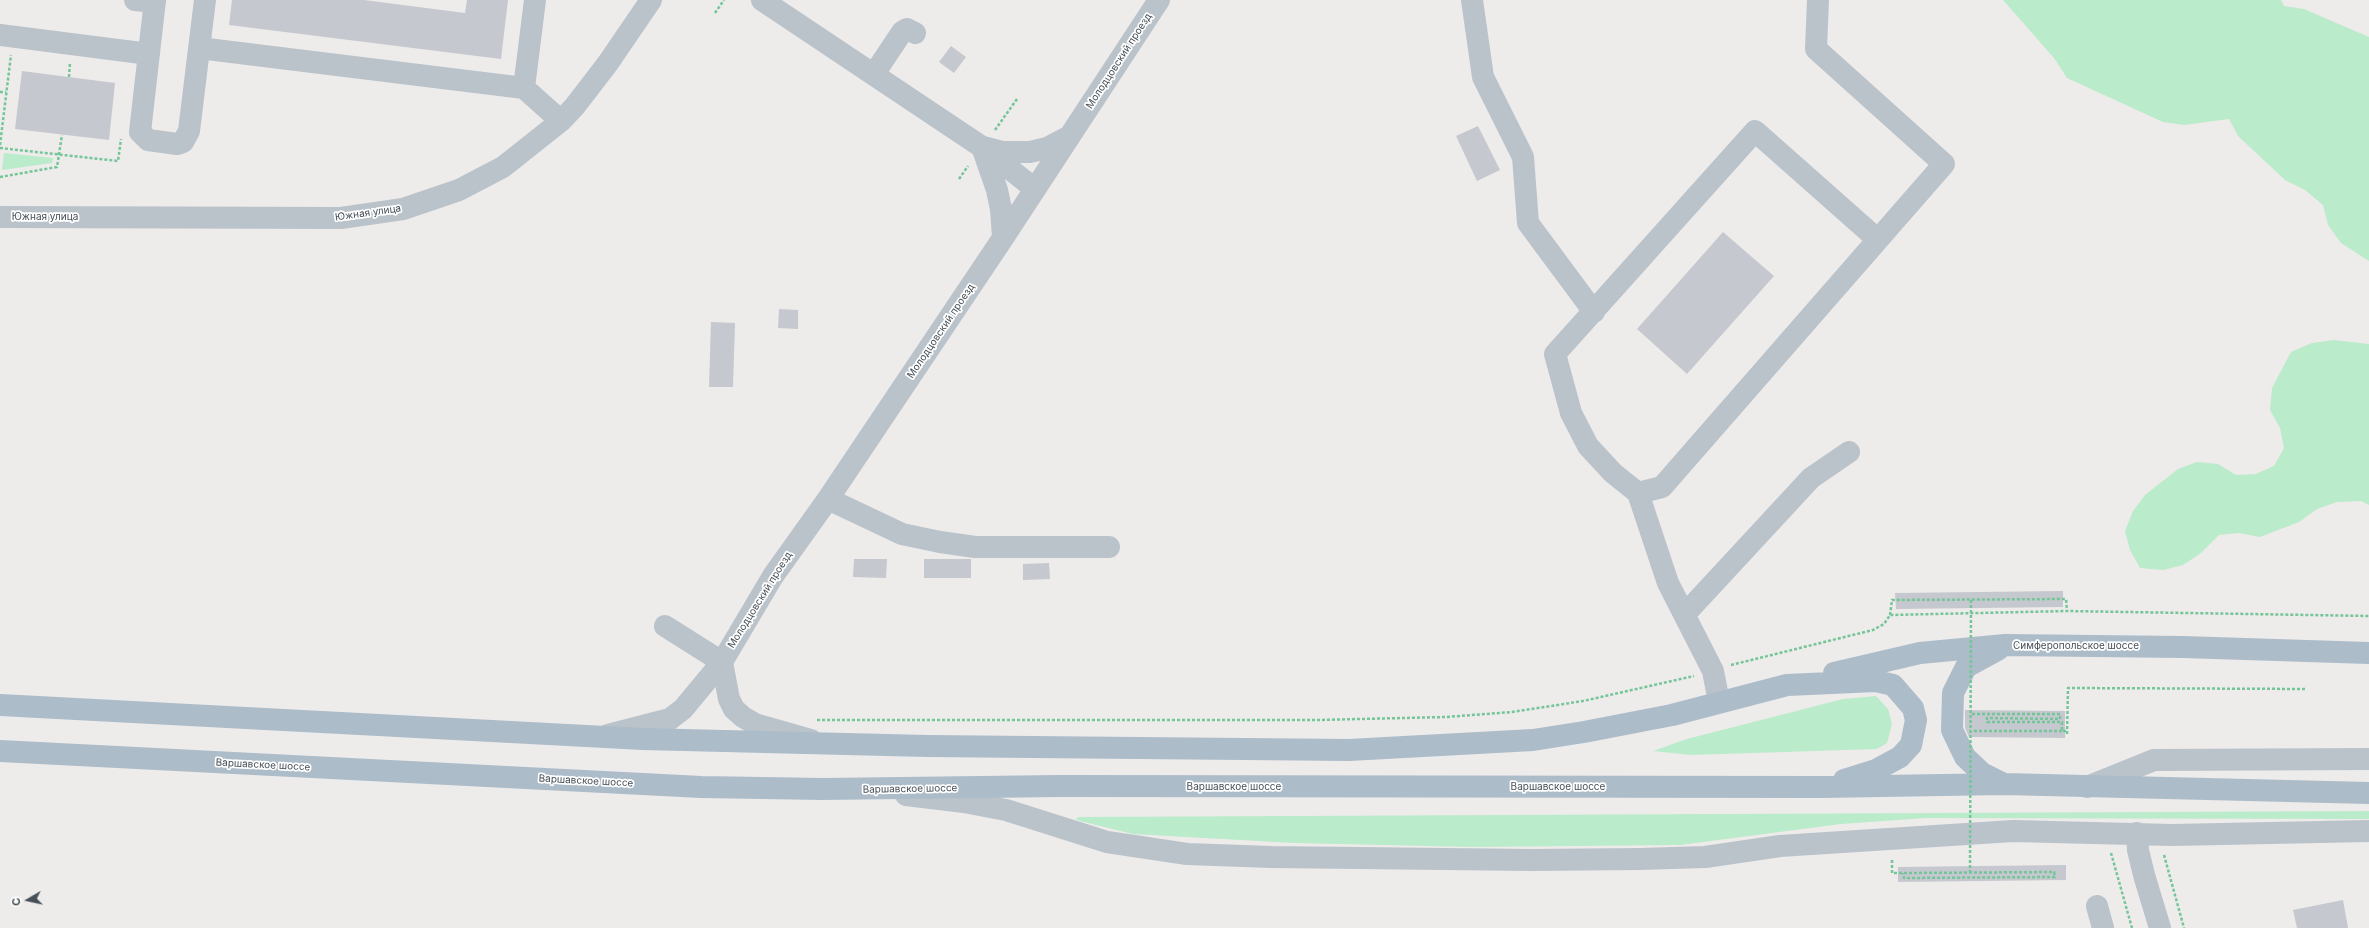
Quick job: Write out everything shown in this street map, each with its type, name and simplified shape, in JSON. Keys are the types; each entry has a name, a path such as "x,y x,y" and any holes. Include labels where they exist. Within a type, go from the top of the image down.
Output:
{"main road":[{"name":"Симферопольское шоссе","path":"1787,685 1920,653 2005,645 2183,647 2369,653"},
{"path":"2004,784 1982,773 1965,757 1952,730 1953,693 1966,667 2005,645"},
{"path":"0,705 604,736 827,744 1341,750 1533,740 1672,715 1787,685 1876,681 1893,685 1913,708 1916,720 1915,733 1911,745 1900,757 1876,770 1821,787"},
{"name":"Варшавское шоссе","path":"0,751 694,787 851,790 1059,786 1821,787"},
{"path":"1821,787 2004,784 2369,793"}],"street":[{"path":"149,1 149,54 140,132 148,140 177,144 183,142 189,131 205,0"},
{"path":"524,88 535,0"},
{"name":"Южная улица","path":"0,217 341,218 403,209 459,190 503,166 561,121 575,106 608,63 651,0"},
{"path":"762,0 982,147 1035,189"},
{"name":"Молодцовский проезд","path":"604,736 670,719 683,709 722,662 773,576 828,499 1003,238 1159,0"},
{"path":"1472,0 1483,77 1523,158 1528,223 1594,312"},
{"path":"1638,493 1662,487 1944,164 1816,49 1818,0"},
{"path":"874,74 902,32 907,29 915,33"},
{"path":"10,47 149,54"},
{"path":"199,48 524,88 561,121"},
{"path":"1719,702 1713,671 1668,583 1638,493 1613,473 1588,446 1570,412 1555,354 1755,131 1877,240"},
{"path":"982,147 1002,152 1030,152 1047,148 1070,136"},
{"path":"982,147 998,190 1002,209 1003,238"},
{"path":"1685,614 1811,478 1849,452"},
{"path":"828,499 902,534 940,542 975,547 1109,547"},
{"path":"665,626 722,662 729,699 734,709 743,717 754,724 827,744"},
{"path":"2087,787 2154,760 2369,759"},
{"path":"851,790 964,802 1006,810 1107,842 1146,849 1187,854 1271,857 1531,860 1705,857 1780,846 1824,842 2013,831 2137,833 2369,831"},
{"path":"2137,833 2138,850 2144,875 2160,928"},
{"path":"2097,906 2103,928"}],"path":[{"path":"715,13 724,0"},
{"path":"10,47 0,147 118,162 122,131"},
{"path":"63,61 71,62"},
{"path":"0,92 6,92"},
{"path":"0,177 57,167 62,134"},
{"path":"815,720 1317,720 1446,718 1512,712 1583,701 1713,671 1756,658 1873,630 1884,624 1890,615 1892,600 2066,599 2067,611"},
{"path":"1970,873 1971,600"},
{"path":"1890,615 2067,611 2369,616"},
{"path":"1971,731 2062,731 2067,733 2068,688 2307,689"},
{"path":"1971,714 2060,714 2060,719 1988,718 1987,722 2062,722 2062,731"},
{"path":"2110,849 2132,928"},
{"path":"2164,855 2184,928"},
{"path":"1892,860 1892,873 2054,872 2055,877 1904,878 1903,873"}],"green space":[{"path":"2003,0 2281,0 2284,6 2304,9 2369,37 2369,261 2341,243 2328,225 2323,205 2305,190 2285,180 2238,136 2229,119 2184,125 2163,122 2067,78 2054,58"},
{"path":"4,153 53,158 52,163 2,170"},
{"path":"2334,340 2369,344 2369,505 2361,501 2337,502 2317,509 2299,522 2260,537 2239,533 2219,535 2201,553 2183,565 2163,570 2140,568 2130,550 2125,531 2133,511 2145,495 2178,469 2197,462 2218,464 2236,475 2256,474 2274,466 2284,448 2280,428 2270,410 2272,388 2291,352 2312,343"},
{"path":"1876,696 1888,709 1892,724 1887,743 1877,749 1691,755 1653,751 1687,739 1843,699"},
{"path":"2369,811 2369,819 1926,818 1841,824 1680,845 1471,847 1294,843 1133,834 1076,820 1078,817"}],"building":[{"path":"232,0 364,0 465,13 467,0 508,0 501,59 229,25"},
{"path":"951,46 966,57 954,73 939,62"},
{"path":"22,71 115,83 109,140 15,129"},
{"path":"1478,126 1500,170 1477,181 1456,136"},
{"path":"1723,232 1774,276 1687,374 1637,329"},
{"path":"779,309 798,310 798,329 778,328"},
{"path":"711,322 735,323 733,387 709,387"},
{"path":"854,559 887,559 886,578 853,577"},
{"path":"924,559 971,559 971,578 924,578"},
{"path":"1049,563 1050,579 1023,580 1023,564"},
{"path":"2063,591 2063,607 1896,609 1895,593"},
{"path":"1965,710 2065,711 2065,738 1969,737 1965,728"},
{"path":"2066,865 2066,880 1898,882 1898,867"},
{"path":"2343,900 2348,928 2297,928 2293,910"}]}
